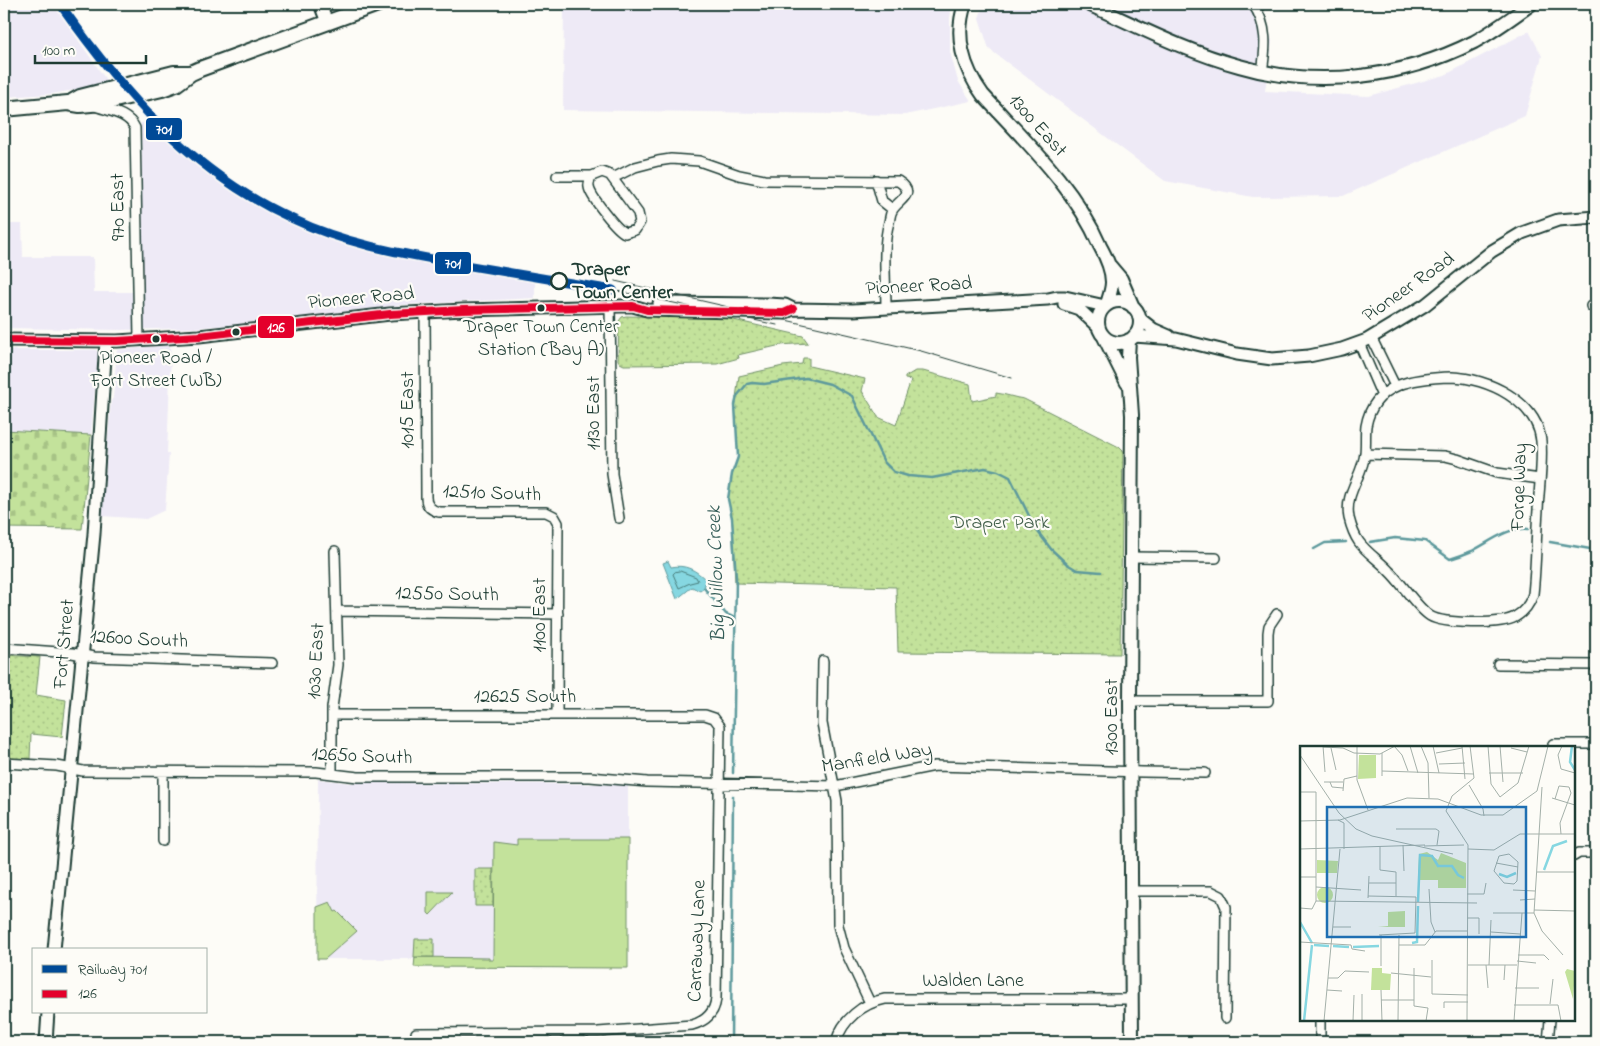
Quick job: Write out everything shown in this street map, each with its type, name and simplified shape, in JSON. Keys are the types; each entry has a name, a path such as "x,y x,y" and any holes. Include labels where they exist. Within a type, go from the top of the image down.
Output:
{"main road":[{"path":"4,110 68,103 90,104 162,89 176,84 191,73 378,4"},
{"name":"1300 East","path":"965,4 960,22 960,44 975,84 1069,190 1091,225 1110,266 1121,280 1136,312"},
{"path":"1088,4 1194,50 1239,66 1262,72 1327,78 1385,73 1435,59 1476,41 1510,20 1531,4"},
{"path":"68,103 80,97 174,73 191,73"},
{"name":"1300 East","path":"1106,305 1112,281 1110,266"},
{"path":"1116,301 1125,302 1136,312 1138,330 1132,338 1120,343 1111,342 1101,332 1098,319 1100,312 1106,305 1116,301"},
{"name":"1300 East","path":"1101,332 1131,392"},
{"name":"1300 East","path":"1132,338 1128,357 1131,392 1130,999 1132,1042"}],"street":[{"path":"320,4 327,22"},
{"path":"1253,4 1264,26 1265,50 1262,72"},
{"name":"970 East","path":"90,104 124,116 133,125 135,132 139,339"},
{"path":"613,178 646,163 678,159 699,161 739,175 764,180 898,180 905,187 906,192 904,200 892,209 886,234 886,308"},
{"path":"558,176 592,176 602,172 610,175 640,218 638,227 629,233 616,228 591,192 589,183 592,176"},
{"path":"876,180 882,200 892,209"},
{"name":"Pioneer Road","path":"1136,312 1154,329 1176,339 1237,354 1272,359 1342,349 1372,337 1425,305 1492,251 1522,234 1558,220 1596,217"},
{"name":"Pioneer Road","path":"4,340 106,340 199,336 371,315 610,306 633,306 646,310 784,313 793,309 846,310 1048,300 1057,297 1106,305"},
{"name":"Pioneer Road","path":"1048,300 1075,307 1101,332"},
{"name":"1130 East","path":"610,306 612,474 619,518"},
{"name":"1015 East","path":"425,312 426,497 429,507"},
{"path":"1372,337 1395,386"},
{"name":"Pioneer Road","path":"1132,338 1176,339"},
{"name":"Fort Street","path":"54,948 94,534 106,340"},
{"path":"1358,343 1382,396 1373,407 1368,420 1365,434 1365,454 1445,456 1497,473 1540,479"},
{"name":"Forge Way","path":"1365,454 1348,503 1349,519 1352,528 1362,546 1390,571 1422,609 1431,616 1446,621 1498,621 1514,617 1527,606 1533,589 1541,441 1531,414 1505,393 1489,384 1465,377 1422,378 1403,382 1382,396"},
{"name":"12510 South","path":"429,507 438,512 543,512 554,516"},
{"name":"1100 East","path":"554,516 558,527 558,715"},
{"name":"1030 East","path":"332,774 332,715 338,664 335,551"},
{"path":"1131,556 1216,558"},
{"name":"12550 South","path":"337,612 558,614"},
{"path":"1130,701 1268,701 1268,633 1277,614"},
{"name":"12600 South","path":"4,648 94,657 272,663"},
{"path":"823,661 822,723 837,801 838,925 844,948 870,1003"},
{"path":"1498,664 1596,665"},
{"name":"12625 South","path":"332,715 705,715 711,716 716,720"},
{"name":"Carraway Lane","path":"416,1033 436,1038 577,1038 692,1025 702,1022 713,1011 716,998 720,730 716,720"},
{"path":"1553,744 1596,744"},
{"name":"12650 South","path":"4,763 57,766 84,771 316,772 358,777 590,777 639,782 719,785"},
{"name":"Manfield Way","path":"719,785 835,786 935,766 1205,773"},
{"path":"163,772 163,841"},
{"path":"1575,855 1579,853 1596,853"},
{"path":"1130,891 1211,891 1221,896 1226,907 1225,1018"},
{"name":"Walden Lane","path":"836,1042 847,1022 870,1003 893,998 1130,999"},
{"path":"46,1042 48,1014"},
{"path":"1320,1021 1320,1042"},
{"path":"1548,1042 1550,1021"}],"shaded area":[{"path":"4,4 53,4 109,84 52,94 4,97"},
{"path":"564,4 952,4 950,52 958,81 971,101 905,115 563,110"},
{"path":"984,4 1257,4 1272,41 1265,91 1369,96 1445,75 1529,31 1542,56 1525,116 1343,196 1253,197 1165,181 989,49 979,18"},
{"path":"141,123 152,123 200,165 238,192 292,221 369,248 535,280 535,298 403,305 192,328 120,330 4,328 4,224 22,224 23,257 93,257 94,292 143,292"},
{"path":"169,345 171,352 167,454 169,454 165,510 146,519 102,516 117,350"},
{"path":"4,350 96,350 98,353 91,435 4,430"},
{"path":"318,779 350,783 599,784 628,786 628,968 414,967 414,959 317,959"}],"green space":[{"path":"622,317 725,318 803,336 808,343 781,345 742,354 738,355 739,358 717,364 624,365 618,360 619,321"},
{"name":"Draper Park","path":"803,358 809,358 809,366 865,379 862,391 878,417 896,425 911,380 905,379 905,377 915,371 923,371 970,384 972,401 996,396 996,393 1024,399 1119,447 1123,451 1120,654 898,652 896,587 735,583 732,518 728,499 732,474 738,457 735,405 739,376 783,366 802,364"},
{"path":"4,430 91,435 82,529 4,528"},
{"path":"4,655 40,657 36,695 66,700 62,737 31,734 30,759 4,758"},
{"path":"517,839 628,839 628,968 414,967 415,957 489,958 489,960 493,960 494,842 517,845"},
{"path":"475,869 493,869 493,906 475,906"},
{"path":"428,892 452,892 430,915 428,913"},
{"path":"330,902 335,912 337,911 357,931 325,959 317,959 317,907"},
{"path":"415,939 434,939 434,957 414,957"}],"water":[{"path":"668,561 671,567 686,567 698,573 706,580 704,588 700,591 692,587 677,599 663,563"}],"waterway":[{"name":"Big Willow Creek","path":"733,773 736,578 732,518 728,499 732,474 738,457 735,405 737,396 747,384 764,384 806,378 830,384 852,396 884,462 894,472 908,476 932,478 985,468 998,471 1010,477 1035,528 1051,549 1067,564 1077,570 1101,572"},
{"name":"Big Willow Creek","path":"1370,542 1395,538 1425,541 1450,559 1472,551 1513,530 1528,529"},
{"name":"Big Willow Creek","path":"1314,549 1325,543 1346,542"},
{"name":"Big Willow Creek","path":"1550,542 1596,550"},
{"path":"704,588 726,614 735,618"},
{"name":"Big Willow Creek","path":"731,1042 733,796"}],"tram line":[{"path":"615,281 921,351 1012,378"},
{"path":"613,290 777,325"}],"rail line":[{"name":"701","path":"60,4 109,69 162,128 223,179 293,219 358,243 426,258 613,290"}],"transit line":[{"name":"126","path":"4,340 117,341 199,336 390,314 463,310 633,306 647,310 784,313 793,309"}],"place":[{"name":"Draper Town Center","path":"559,281"},
{"name":"Draper Town Center Station (Bay A)","path":"541,308"},
{"name":"Pioneer Road / Fort Street (WB)","path":"156,339"}]}
